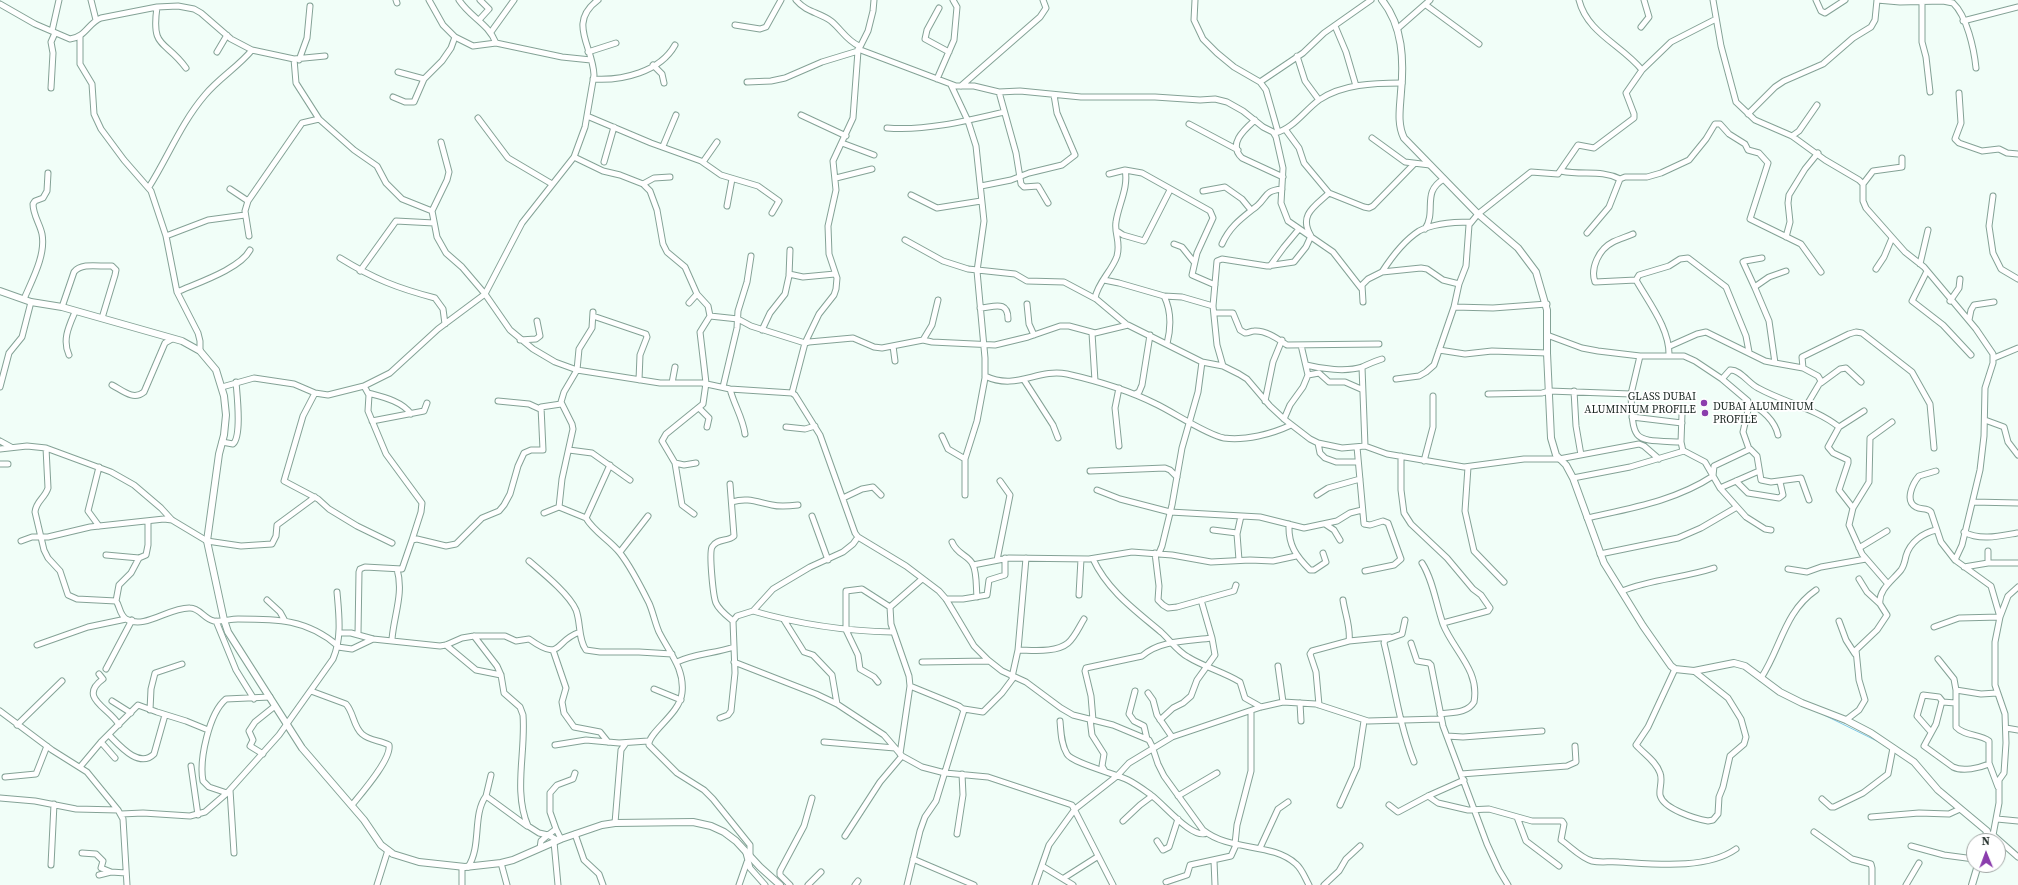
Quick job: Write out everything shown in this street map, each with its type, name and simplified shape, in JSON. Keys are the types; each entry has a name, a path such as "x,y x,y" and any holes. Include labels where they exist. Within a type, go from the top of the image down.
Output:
{"street":[{"path":"51,88 51,42 59,0"},
{"path":"91,0 96,20"},
{"path":"429,0 443,25 455,37 473,46 496,43 562,57 591,60"},
{"path":"460,0 468,12 491,32 496,43"},
{"path":"479,20 489,9 480,0"},
{"path":"491,32 514,0"},
{"path":"222,387 254,378 294,384 315,393 328,394 364,386 390,373 445,324 485,294 522,223 574,157 582,137 593,79 591,60 582,32 582,25 587,10 598,0"},
{"path":"735,26 760,29 766,27 781,0"},
{"path":"796,0 807,11 830,20 858,49 951,85 978,86 1000,92 1020,91 1054,95 1109,98 1155,97 1200,100 1215,99 1238,107 1276,133"},
{"path":"792,393 805,343 819,314 834,295 836,289 835,274 829,254 828,226 836,190 834,161 853,118 858,49 868,31 874,0"},
{"path":"937,79 954,40 956,7 953,0"},
{"path":"960,86 1040,17 1046,8 1043,0"},
{"path":"1195,0 1194,20 1206,42 1234,67 1260,82 1266,90 1282,160 1283,177 1280,200 1288,221 1333,252 1361,288 1363,302"},
{"path":"1260,82 1298,56 1335,26 1371,0"},
{"path":"1382,0 1397,29 1402,51 1402,83 1399,114 1402,134 1407,142 1478,214 1518,248 1530,261 1536,272 1547,304 1546,353 1551,438 1554,450 1570,471 1600,554 1607,569 1643,626 1671,666 1675,669 1694,670 1734,663 1745,666 1780,692 1846,720 1916,764 1938,790 1989,833"},
{"path":"1397,29 1430,0"},
{"path":"1579,0 1588,22 1632,58 1642,70"},
{"path":"1641,27 1649,17 1644,0"},
{"path":"1713,0 1732,94 1736,102 1748,114 1764,125 1792,136 1864,184"},
{"path":"1816,0 1821,11 1825,13 1845,0"},
{"path":"1748,114 1775,87 1827,61 1853,38 1871,27 1875,20 1877,0 1900,2 1951,2 1955,5 1973,43 1976,68"},
{"path":"1922,2 1922,42 1926,57 1930,92"},
{"path":"0,5 70,39 80,36 87,31 96,20 109,15 157,7 178,6 194,9 206,16 244,47 252,50 297,59 325,56"},
{"path":"1426,5 1479,44"},
{"path":"310,6 307,38 297,59 296,82 319,119 354,150 377,166 386,183 402,199 432,211"},
{"path":"157,7 155,24 156,36 179,58 186,68"},
{"path":"1963,21 2018,7"},
{"path":"939,8 927,30 925,39 949,52"},
{"path":"1561,172 1578,145 1594,148 1634,118 1634,112 1626,93 1642,70 1673,41 1716,19"},
{"path":"1335,26 1346,52 1356,86"},
{"path":"218,52 227,34"},
{"path":"80,36 80,64 92,84 92,103 98,123 132,171 149,187 166,236 177,292 198,333 200,351"},
{"path":"393,97 405,102 414,102 424,79 442,61 451,48 455,37"},
{"path":"588,52 616,43"},
{"path":"593,79 624,78 653,65 666,57 675,45"},
{"path":"747,82 771,81 785,78 822,62 858,49"},
{"path":"149,187 166,158 177,134 199,101 214,84 235,68 252,50"},
{"path":"1298,56 1305,81 1319,100"},
{"path":"653,65 662,74 664,83"},
{"path":"398,72 424,79"},
{"path":"1276,133 1285,129 1319,100 1330,94 1356,86 1402,83"},
{"path":"951,85 968,121 978,156 984,227 977,271 984,345 985,376 977,421 965,459 965,495"},
{"path":"1000,92 1023,186 1038,186 1048,203"},
{"path":"1959,93 1961,123 1955,139 1959,143 1982,151 1999,149 2018,154"},
{"path":"981,186 1011,180 1020,176 1062,165 1075,155 1057,113 1054,95"},
{"path":"1792,136 1799,131 1817,105"},
{"path":"887,128 903,129 968,121 1004,112"},
{"path":"663,146 676,115"},
{"path":"801,115 846,136"},
{"path":"587,116 703,162 721,175 758,186 778,199 779,202 772,213"},
{"path":"478,118 508,158 552,184"},
{"path":"249,236 245,216 248,201 302,123 319,119"},
{"path":"1255,120 1239,136 1238,150 1242,158 1283,177"},
{"path":"1189,124 1238,150"},
{"path":"1396,379 1413,378 1426,372 1434,365 1454,307 1459,284 1468,258 1469,228 1471,222 1478,214 1531,172 1554,175 1561,172 1574,174 1603,173 1620,179 1625,177 1647,177 1661,173 1689,160 1706,139 1715,124 1720,124 1729,134 1745,144 1748,150 1759,153 1767,161 1750,219 1801,244 1820,272"},
{"path":"604,162 614,127"},
{"path":"1285,129 1299,148 1304,163 1329,193 1364,207 1370,208 1414,164"},
{"path":"1372,138 1399,159 1414,164 1430,165"},
{"path":"441,142 449,172 447,180 432,211 440,245 462,267 485,294 510,330 520,340 555,362 577,370 660,384 706,383 730,389 792,393 795,395 815,426 843,498 852,526 858,537 906,566 939,591 974,646 989,662 1039,691 1061,708 1079,717 1092,719 1147,739 1152,744 1158,764 1200,827 1207,833 1235,845 1260,848 1296,863 1309,885"},
{"path":"703,162 717,142"},
{"path":"842,143 874,155"},
{"path":"1786,237 1790,222 1788,204 1789,195 1804,169 1818,153"},
{"path":"574,157 603,171 620,175 642,184 652,194 657,210 663,244 667,252 685,267 697,294 708,306 710,316 700,332 706,383 704,400 699,408 662,438 663,445 675,464 682,505 694,514"},
{"path":"1902,158 1902,166 1871,172 1864,184 1864,204 1892,238 1927,271 1950,301 1969,320 1991,349 1994,358 1985,388 1985,420 1980,470 1962,545 1955,560"},
{"path":"836,178 872,169"},
{"path":"1096,299 1097,290 1116,257 1118,240 1115,224 1126,184 1125,170"},
{"path":"1108,174 1125,170 1143,174 1170,190 1205,207 1213,215 1194,262 1192,276 1215,285"},
{"path":"24,299 43,248 42,231 33,204 43,198 47,191 48,173"},
{"path":"642,184 654,178 670,176"},
{"path":"727,206 732,179"},
{"path":"1425,229 1429,217 1432,190 1437,183 1444,179"},
{"path":"1587,233 1610,207 1620,179"},
{"path":"1203,191 1225,187 1242,199 1251,210"},
{"path":"230,189 248,201"},
{"path":"1222,244 1232,226 1259,204 1267,194 1282,189"},
{"path":"1117,231 1124,235 1144,241 1170,190"},
{"path":"1311,236 1306,226 1308,214 1329,193"},
{"path":"911,195 937,208 981,201"},
{"path":"1993,196 1989,226 1993,253 2001,268 2018,279"},
{"path":"166,236 208,220 245,216"},
{"path":"360,271 396,221 434,223"},
{"path":"1382,272 1401,248 1416,233 1425,229 1450,223 1471,222"},
{"path":"1270,266 1299,230"},
{"path":"1920,264 1928,230"},
{"path":"1633,234 1609,244 1598,257 1594,264 1594,281 1636,280"},
{"path":"1223,366 1218,345 1213,306 1216,263 1218,260 1270,266 1294,262 1306,247 1311,236"},
{"path":"1876,269 1884,257 1892,238"},
{"path":"906,240 944,260 977,271 1015,274 1027,281 1064,282 1096,299 1126,324 1138,328 1202,362 1223,366 1247,379 1266,402 1284,419 1310,439 1318,443 1342,448 1365,446 1387,454 1468,467 1524,459 1559,458 1582,455 1639,444 1644,446 1659,459"},
{"path":"1174,244 1182,247 1194,262"},
{"path":"177,292 233,265 243,259 250,250"},
{"path":"762,330 770,313 785,294 789,274 790,250"},
{"path":"723,387 747,282 751,256"},
{"path":"340,258 360,271 402,289 435,298 443,309 445,324"},
{"path":"1636,280 1639,275 1669,266 1680,259 1688,258 1696,262 1726,287 1746,336 1748,352"},
{"path":"1762,258 1743,262 1769,321 1775,363"},
{"path":"62,307 74,272 78,268 83,266 112,266 116,270 102,318"},
{"path":"1361,288 1368,279 1382,272 1424,268 1443,280 1459,284"},
{"path":"1755,288 1764,280 1786,271"},
{"path":"1927,271 1912,301 1943,325 1971,355"},
{"path":"789,274 803,277 835,274"},
{"path":"1950,301 1960,288 1960,279"},
{"path":"1104,280 1130,285 1159,293 1164,296 1182,297 1213,306"},
{"path":"1636,280 1665,331 1670,346 1669,356"},
{"path":"0,291 31,302 62,307 172,340 182,341 200,351 216,370 222,387 226,415 207,541 224,620 236,646 287,725 318,769 352,806 381,845 394,854 419,862 465,867 501,863 591,828 615,823 693,822 711,826 724,832 748,857 780,885"},
{"path":"689,303 697,294"},
{"path":"1164,296 1169,317 1167,344"},
{"path":"923,340 932,326 938,300"},
{"path":"0,387 9,353 22,337 31,302"},
{"path":"1969,320 1971,310 1974,305 1994,302"},
{"path":"1027,304 1029,324 1034,335"},
{"path":"1454,307 1487,308 1547,304"},
{"path":"980,308 1002,306 1008,311 1008,319"},
{"path":"69,355 66,348 67,330 75,312"},
{"path":"1214,313 1233,313 1240,330 1245,333 1256,331 1282,340 1287,345 1379,344"},
{"path":"559,507 562,479 569,450 572,424 561,404 564,392 577,370 579,349 592,328 593,314 646,334 647,337 640,355 639,380"},
{"path":"710,316 738,319 762,330 805,343 853,338 874,347 882,348 923,340 932,342 984,345 1011,342 1063,326 1092,333 1108,331 1126,324"},
{"path":"520,340 536,339 540,336 537,320"},
{"path":"1670,346 1697,334 1706,332 1765,361 1803,368 1818,376 1820,383"},
{"path":"1803,368 1802,357 1812,351 1856,332 1867,336 1912,372 1930,404 1934,448"},
{"path":"1092,333 1095,381"},
{"path":"1135,394 1139,392 1142,385 1150,335"},
{"path":"1547,335 1586,348 1640,356 1684,356 1695,360 1722,379 1750,404 1767,415 1778,435"},
{"path":"112,385 131,396 140,395 144,392 165,343 172,340"},
{"path":"1266,402 1273,362 1282,340"},
{"path":"1284,419 1290,405 1303,387 1308,375 1301,345"},
{"path":"893,346 895,361"},
{"path":"1994,358 2018,348"},
{"path":"1439,350 1465,354 1492,351 1546,353"},
{"path":"1640,356 1631,394 1634,430 1639,438 1651,442 1681,442"},
{"path":"1306,365 1339,369 1362,367 1370,362 1382,359"},
{"path":"1202,362 1198,392 1189,421 1162,546 1157,553 1159,586 1158,600 1160,604 1172,608 1234,592 1236,585"},
{"path":"672,383 675,367"},
{"path":"1362,367 1361,389 1365,446"},
{"path":"1805,408 1820,383 1840,369 1846,368 1861,382"},
{"path":"1722,379 1730,370 1735,370 1756,388 1805,408 1826,418 1839,427"},
{"path":"985,376 1000,381 1024,380 1053,372 1095,381 1135,394 1224,438 1253,436 1282,429 1291,425"},
{"path":"1308,375 1319,373 1329,382 1345,382 1361,389"},
{"path":"1024,380 1053,425 1058,438"},
{"path":"222,442 233,444 236,440 238,428 236,382"},
{"path":"358,634 360,569 365,567 402,569 422,507 422,503 386,454 368,411 368,393 364,386"},
{"path":"1119,388 1115,408 1119,446"},
{"path":"730,389 733,401 743,423 745,434"},
{"path":"1488,394 1574,391 1631,394"},
{"path":"1574,391 1576,426 1582,455"},
{"path":"315,393 303,416 296,444 284,480 286,483 314,497 357,526 392,543"},
{"path":"368,393 406,407 411,414"},
{"path":"1424,461 1433,428 1433,396"},
{"path":"498,401 529,404 540,409"},
{"path":"372,421 424,411 427,403"},
{"path":"540,409 546,405 561,404"},
{"path":"1750,404 1743,432 1749,449 1756,456 1763,482 1780,482 1801,478 1809,500"},
{"path":"699,408 709,418 707,427"},
{"path":"412,540 417,539 446,546 456,544 482,518 499,511 508,500 521,456 531,450 543,450 540,409"},
{"path":"1853,508 1839,490 1848,460 1833,454 1828,447 1839,427 1864,411"},
{"path":"1682,414 1681,442 1683,451"},
{"path":"1632,417 1682,422"},
{"path":"1985,420 2001,425 2008,442 2018,455"},
{"path":"1888,584 1866,559 1859,548 1849,525 1853,508 1869,482 1870,438 1892,422"},
{"path":"786,427 805,430 815,426"},
{"path":"942,436 948,450 965,459"},
{"path":"0,441 12,447"},
{"path":"1318,443 1320,453 1329,461 1358,462"},
{"path":"0,449 12,447 46,448 99,467 134,485 161,508 172,520 207,541 241,546 272,544 276,536 277,525 314,497"},
{"path":"1357,447 1362,510 1366,525 1383,521 1388,523 1401,559 1394,565 1365,571"},
{"path":"46,448 48,488 46,494 39,500 36,506 40,537 48,558 60,571 68,595 77,599 116,601"},
{"path":"1713,476 1714,466 1749,449"},
{"path":"569,450 592,453 630,480"},
{"path":"1573,478 1630,467 1683,451 1705,462 1720,488 1737,507 1756,524 1771,530"},
{"path":"1401,456 1401,490 1404,513 1412,524 1447,558 1490,608 1488,611 1443,623"},
{"path":"675,464 684,465 696,463"},
{"path":"0,464 8,464"},
{"path":"586,518 610,465"},
{"path":"99,467 88,512 99,526"},
{"path":"1468,467 1465,511 1474,551 1504,582"},
{"path":"1090,471 1165,468 1170,470 1177,477"},
{"path":"1720,488 1759,471"},
{"path":"1936,471 1919,476 1911,490 1911,499 1913,504 1917,507 1928,509 1931,512 1941,542 1955,560 1991,586 2000,617"},
{"path":"1587,518 1676,496 1696,487 1713,476"},
{"path":"1317,495 1328,488 1360,479"},
{"path":"997,560 1010,495 1000,481"},
{"path":"1736,481 1749,494 1779,498 1783,496 1780,482"},
{"path":"720,718 730,713 734,647 732,621 716,602 711,556 714,544 718,541 734,536 730,484"},
{"path":"843,498 868,487 874,487 881,495"},
{"path":"1097,490 1120,499 1170,512 1260,517 1305,528 1337,521 1350,513 1362,510"},
{"path":"732,502 740,499 752,499 772,505 798,505"},
{"path":"1973,502 2018,503"},
{"path":"544,513 559,507 586,518 620,552 648,602 659,632 677,662 683,687 681,700 674,713 649,738 648,741"},
{"path":"1600,554 1683,536 1706,526 1737,507"},
{"path":"620,552 648,516"},
{"path":"812,516 828,560"},
{"path":"1239,560 1237,532 1241,516"},
{"path":"22,541 32,537 54,536 99,526 164,519 172,520"},
{"path":"106,555 139,558 143,557 148,551 148,521"},
{"path":"1290,524 1289,536 1296,556 1312,570 1326,561 1323,553"},
{"path":"1324,524 1334,530 1340,540"},
{"path":"1213,530 1237,532"},
{"path":"1880,604 1880,596 1888,584 1900,571 1908,550 1914,542 1928,532 1936,530"},
{"path":"1859,548 1887,531"},
{"path":"1964,532 1982,537 2018,533"},
{"path":"732,621 738,616 753,611 774,589 810,567 828,560 848,548 858,537"},
{"path":"952,542 956,551 968,558 973,565 977,597"},
{"path":"1988,551 1988,563"},
{"path":"973,565 1005,558 1093,559 1120,552 1157,553 1211,562 1239,560 1272,561 1296,556"},
{"path":"129,619 120,611 116,601 119,586 131,573 139,558"},
{"path":"946,600 977,597 988,594 989,580 1004,577 1005,558"},
{"path":"910,686 962,707 964,710 983,712 1002,693 1013,677 1018,650 1026,558"},
{"path":"1079,595 1081,559"},
{"path":"1093,559 1099,570 1120,597 1145,621 1162,633 1185,656 1240,682 1245,698 1261,707"},
{"path":"1788,569 1807,572 1821,567 1866,559"},
{"path":"529,561 573,605 578,616 584,647 589,651 672,654"},
{"path":"1035,885 1053,837 1075,809 1136,759 1172,737 1261,707 1283,702 1319,705 1364,721 1401,721 1440,717 1459,712 1473,705 1475,698 1472,675 1464,656 1452,640 1443,623 1429,578 1422,563"},
{"path":"1964,567 1988,563 2018,563"},
{"path":"1622,591 1634,586 1714,568"},
{"path":"392,639 393,625 400,594 396,569"},
{"path":"890,607 922,579"},
{"path":"1855,654 1857,648 1877,630 1887,616 1887,613 1880,604 1866,592 1859,579"},
{"path":"1990,833 1997,819 1999,780 2004,773 2006,728 2005,714 1997,693 1995,651 2000,617 2008,596 2018,587"},
{"path":"878,682 874,677 860,669 858,655 846,630 848,590 862,589 890,607"},
{"path":"1761,678 1768,667 1781,634 1793,613 1804,600 1816,590"},
{"path":"0,798 54,804 76,809 176,816 198,815 229,791 263,754 287,725 333,659 338,646 339,633 337,592"},
{"path":"267,600 280,612 285,621"},
{"path":"1160,720 1173,708 1183,703 1191,696 1197,680 1215,655 1212,638 1201,600"},
{"path":"1344,600 1345,614 1349,629 1349,641"},
{"path":"845,836 880,782 901,755 910,676 891,624 890,607"},
{"path":"37,645 88,627 129,619 144,622 167,612 190,608 196,609 206,618 216,621 285,621 309,627 322,633 338,646 352,649 373,639"},
{"path":"753,611 784,620 846,630 892,632"},
{"path":"1934,627 1959,618 2000,617"},
{"path":"106,669 129,619"},
{"path":"1018,650 1046,650 1063,646 1071,639 1084,619"},
{"path":"784,620 804,652 813,655 832,675 837,704"},
{"path":"1405,620 1404,632 1399,636 1385,640 1384,643 1399,704 1401,721 1414,762"},
{"path":"216,621 236,670 254,698"},
{"path":"1839,621 1846,640 1855,654 1861,689 1865,700 1859,710 1846,720"},
{"path":"339,633 358,634 373,639 392,639 446,645 462,638 474,636 505,636 516,641 529,639 539,647 552,650 561,646 570,636 580,632"},
{"path":"474,636 497,666 501,675 502,690 520,707 523,715 521,807 528,826"},
{"path":"1319,705 1316,672 1311,653 1349,641 1399,636"},
{"path":"1105,771 1102,766 1104,754 1092,735 1091,696 1085,669 1091,666 1142,656 1149,650 1171,643 1212,638"},
{"path":"1411,643 1417,661 1431,665 1440,717 1475,811 1499,870 1508,885"},
{"path":"446,645 476,670 501,675"},
{"path":"677,662 697,654 716,653 734,647"},
{"path":"552,650 566,688 562,702 564,713 574,727 600,732 608,742"},
{"path":"1938,659 1954,679 1956,690 1956,727 1961,732 1988,740 1989,763 1999,788"},
{"path":"734,662 816,694 837,704 884,734 901,755 922,767 945,773 994,778 1068,803 1075,809 1097,857 1113,885"},
{"path":"922,662 989,662"},
{"path":"150,710 151,689 155,673 182,664"},
{"path":"1278,666 1283,702"},
{"path":"1675,669 1648,727 1636,745 1650,758 1660,772 1662,778 1660,794 1662,799 1681,813 1708,821 1713,820 1718,814 1719,797 1723,787 1730,756 1744,744 1746,737 1741,719 1728,698 1694,670"},
{"path":"99,674 103,679 93,689 92,694 98,704 113,716 119,725"},
{"path":"17,725 62,681"},
{"path":"654,689 681,700"},
{"path":"1956,690 1981,694 1997,693"},
{"path":"311,691 346,704 349,707 357,729 362,735 389,745 388,752 381,767 352,806"},
{"path":"1135,691 1129,714 1136,723 1144,726 1147,739"},
{"path":"1148,693 1153,700 1157,715 1172,737"},
{"path":"1931,732 1918,717 1924,694 1940,698 1942,701 1955,703"},
{"path":"229,791 209,787 203,781 208,730 214,714 226,699 231,697 270,697"},
{"path":"112,701 131,713"},
{"path":"1942,701 1936,724 1924,744 1925,748 1953,767 1959,769 1973,768 1989,763"},
{"path":"1300,703 1300,721"},
{"path":"80,767 101,742 138,705 208,730"},
{"path":"263,754 250,746 254,740 249,731 255,722 275,706"},
{"path":"907,885 920,831 925,817 936,801 964,710"},
{"path":"0,711 17,725 80,767 95,780 120,812 127,885"},
{"path":"1166,882 1187,875 1190,865 1214,861 1231,856 1235,845 1240,814 1251,771 1251,711"},
{"path":"109,735 122,750 141,759 151,757 154,754 165,715"},
{"path":"1060,721 1062,737 1068,756 1077,762 1127,780 1152,796 1197,834 1202,835 1207,833"},
{"path":"1340,806 1357,767 1364,721"},
{"path":"2006,728 2018,730"},
{"path":"1448,736 1463,737 1542,731"},
{"path":"555,745 586,740 626,743 648,741"},
{"path":"648,741 649,745 663,761 684,778 704,790 750,845 748,857 739,885"},
{"path":"101,742 115,758"},
{"path":"824,742 895,748"},
{"path":"615,823 621,750 626,743"},
{"path":"5,777 36,774 48,746"},
{"path":"1461,774 1567,766 1576,762 1575,746"},
{"path":"1822,799 1834,808 1869,789 1888,774 1892,748"},
{"path":"191,766 198,815"},
{"path":"1124,768 1127,780"},
{"path":"558,885 557,840 556,829 550,812 550,793 557,785 573,779 575,773"},
{"path":"1178,796 1217,773"},
{"path":"957,834 963,795 962,774"},
{"path":"462,885 465,867 475,853 481,807 486,796 491,775"},
{"path":"1389,805 1398,812 1428,796 1464,780"},
{"path":"229,791 234,853"},
{"path":"486,796 539,833 548,835 557,840"},
{"path":"1123,821 1152,796"},
{"path":"1428,796 1438,803 1475,811 1489,809 1538,821 1562,821 1564,824 1561,840 1584,857 1595,861 1653,865 1689,863 1722,856 1736,849"},
{"path":"790,885 780,875 780,871 804,826 812,798"},
{"path":"1260,848 1278,809 1288,802"},
{"path":"51,865 54,804"},
{"path":"1872,817 1919,813 1949,814 1960,808"},
{"path":"1517,817 1526,841 1559,866"},
{"path":"1157,842 1163,850 1172,844 1178,819"},
{"path":"1997,819 2018,821"},
{"path":"540,848 541,841 556,829"},
{"path":"1814,832 1852,859 1871,864 1872,885"},
{"path":"575,834 584,860 599,874 603,885"},
{"path":"1324,885 1340,871 1346,859 1360,846"},
{"path":"1911,846 1944,855 1966,857"},
{"path":"2006,846 2017,855"},
{"path":"377,885 388,850"},
{"path":"82,853 96,854 103,861 101,868 111,872"},
{"path":"748,857 753,872 765,885"},
{"path":"1064,878 1097,857"},
{"path":"913,859 974,885"},
{"path":"1214,861 1215,885"},
{"path":"501,863 507,885"},
{"path":"1906,885 1920,863"},
{"path":"1042,866 1064,878 1073,885"},
{"path":"99,875 111,872 126,873"},
{"path":"808,885 821,872"},
{"path":"1972,885 1976,873"}],"waterway":[{"path":"1824,715 1879,742"},
{"path":"1973,823 1980,829"}],"place":[{"name":"GLASS DUBAI ALUMINIUM PROFILE","path":"1704,403"},
{"name":"DUBAI ALUMINIUM PROFILE","path":"1705,413"}]}
